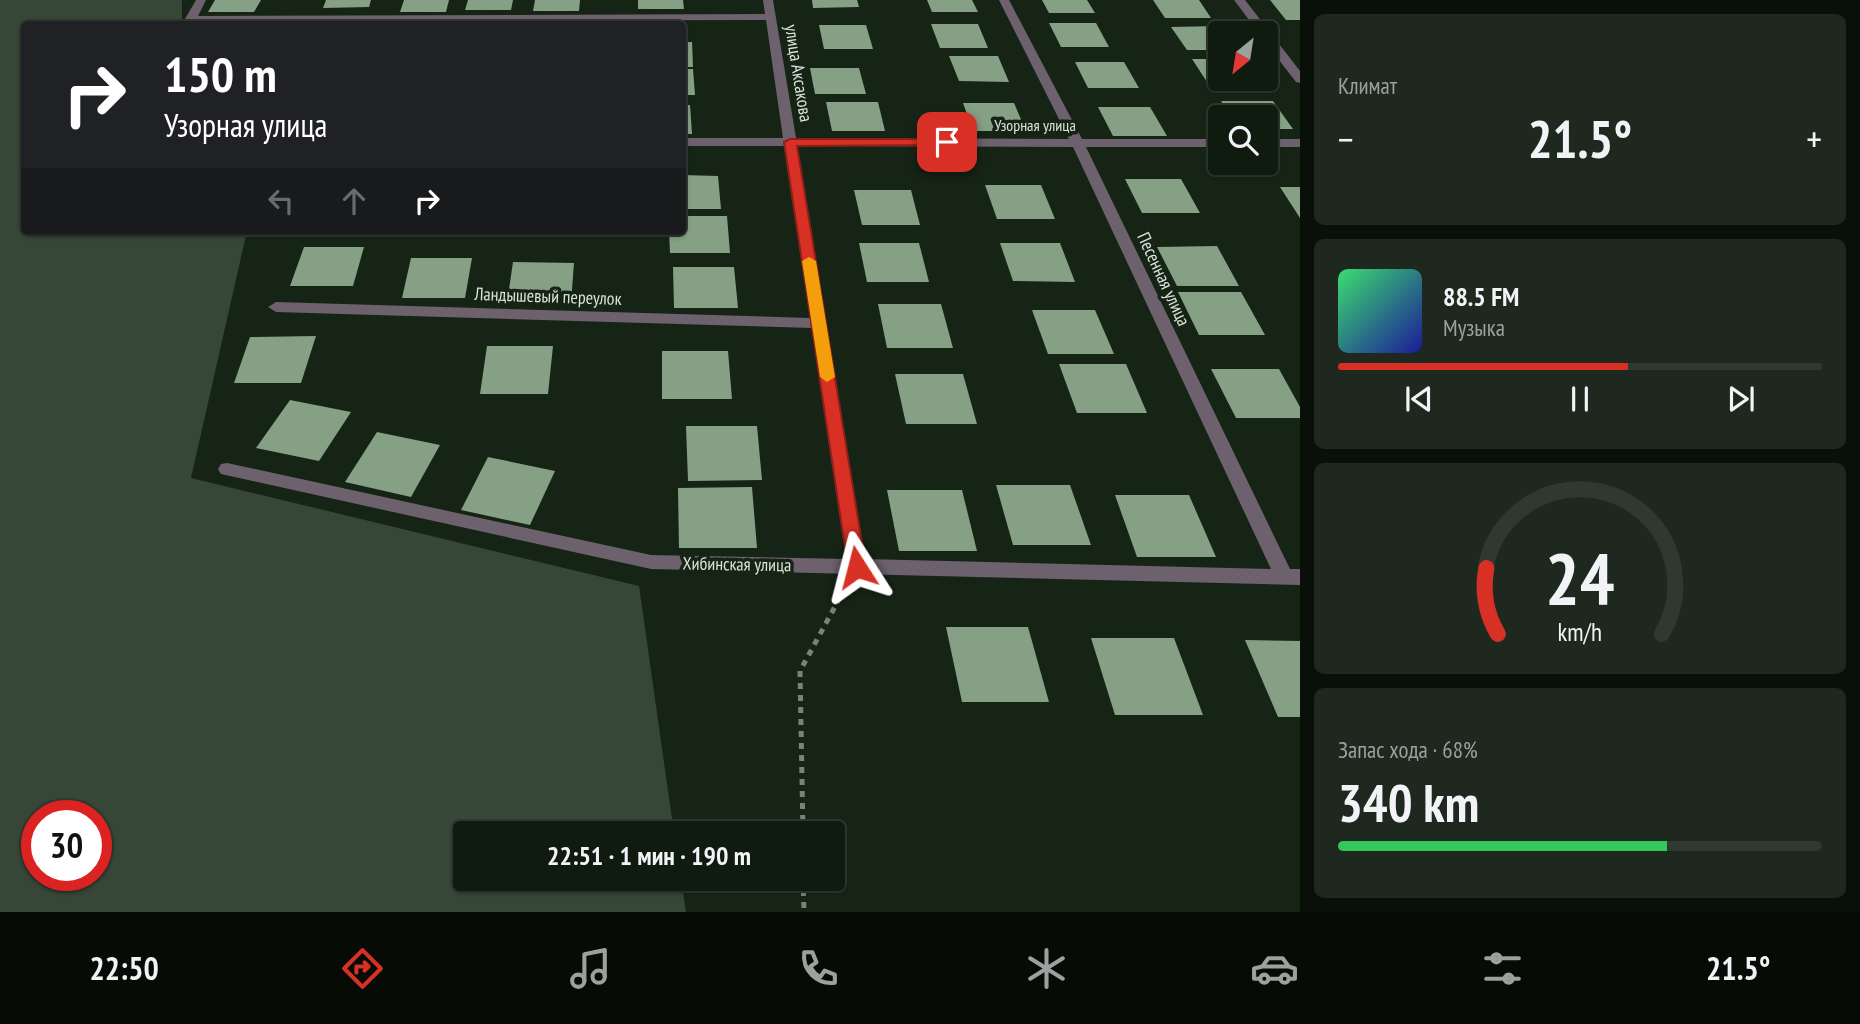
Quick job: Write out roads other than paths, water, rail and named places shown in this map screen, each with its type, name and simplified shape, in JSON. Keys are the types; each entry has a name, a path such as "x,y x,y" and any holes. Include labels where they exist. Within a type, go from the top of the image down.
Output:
{"street":[{"path":"201,0 191,19 770,17"},
{"name":"улица Аксакова","path":"768,0 857,567"},
{"name":"Песенная улица","path":"1004,0 1078,143 1292,577"},
{"path":"1239,0 1255,21"},
{"path":"1278,51 1300,79"},
{"name":"Узорная улица","path":"686,142 1208,143"},
{"path":"1278,143 1300,143"},
{"name":"Ландышевый переулок","path":"276,307 819,323"},
{"name":"Хибинская улица","path":"227,469 651,562 1292,577"}]}
